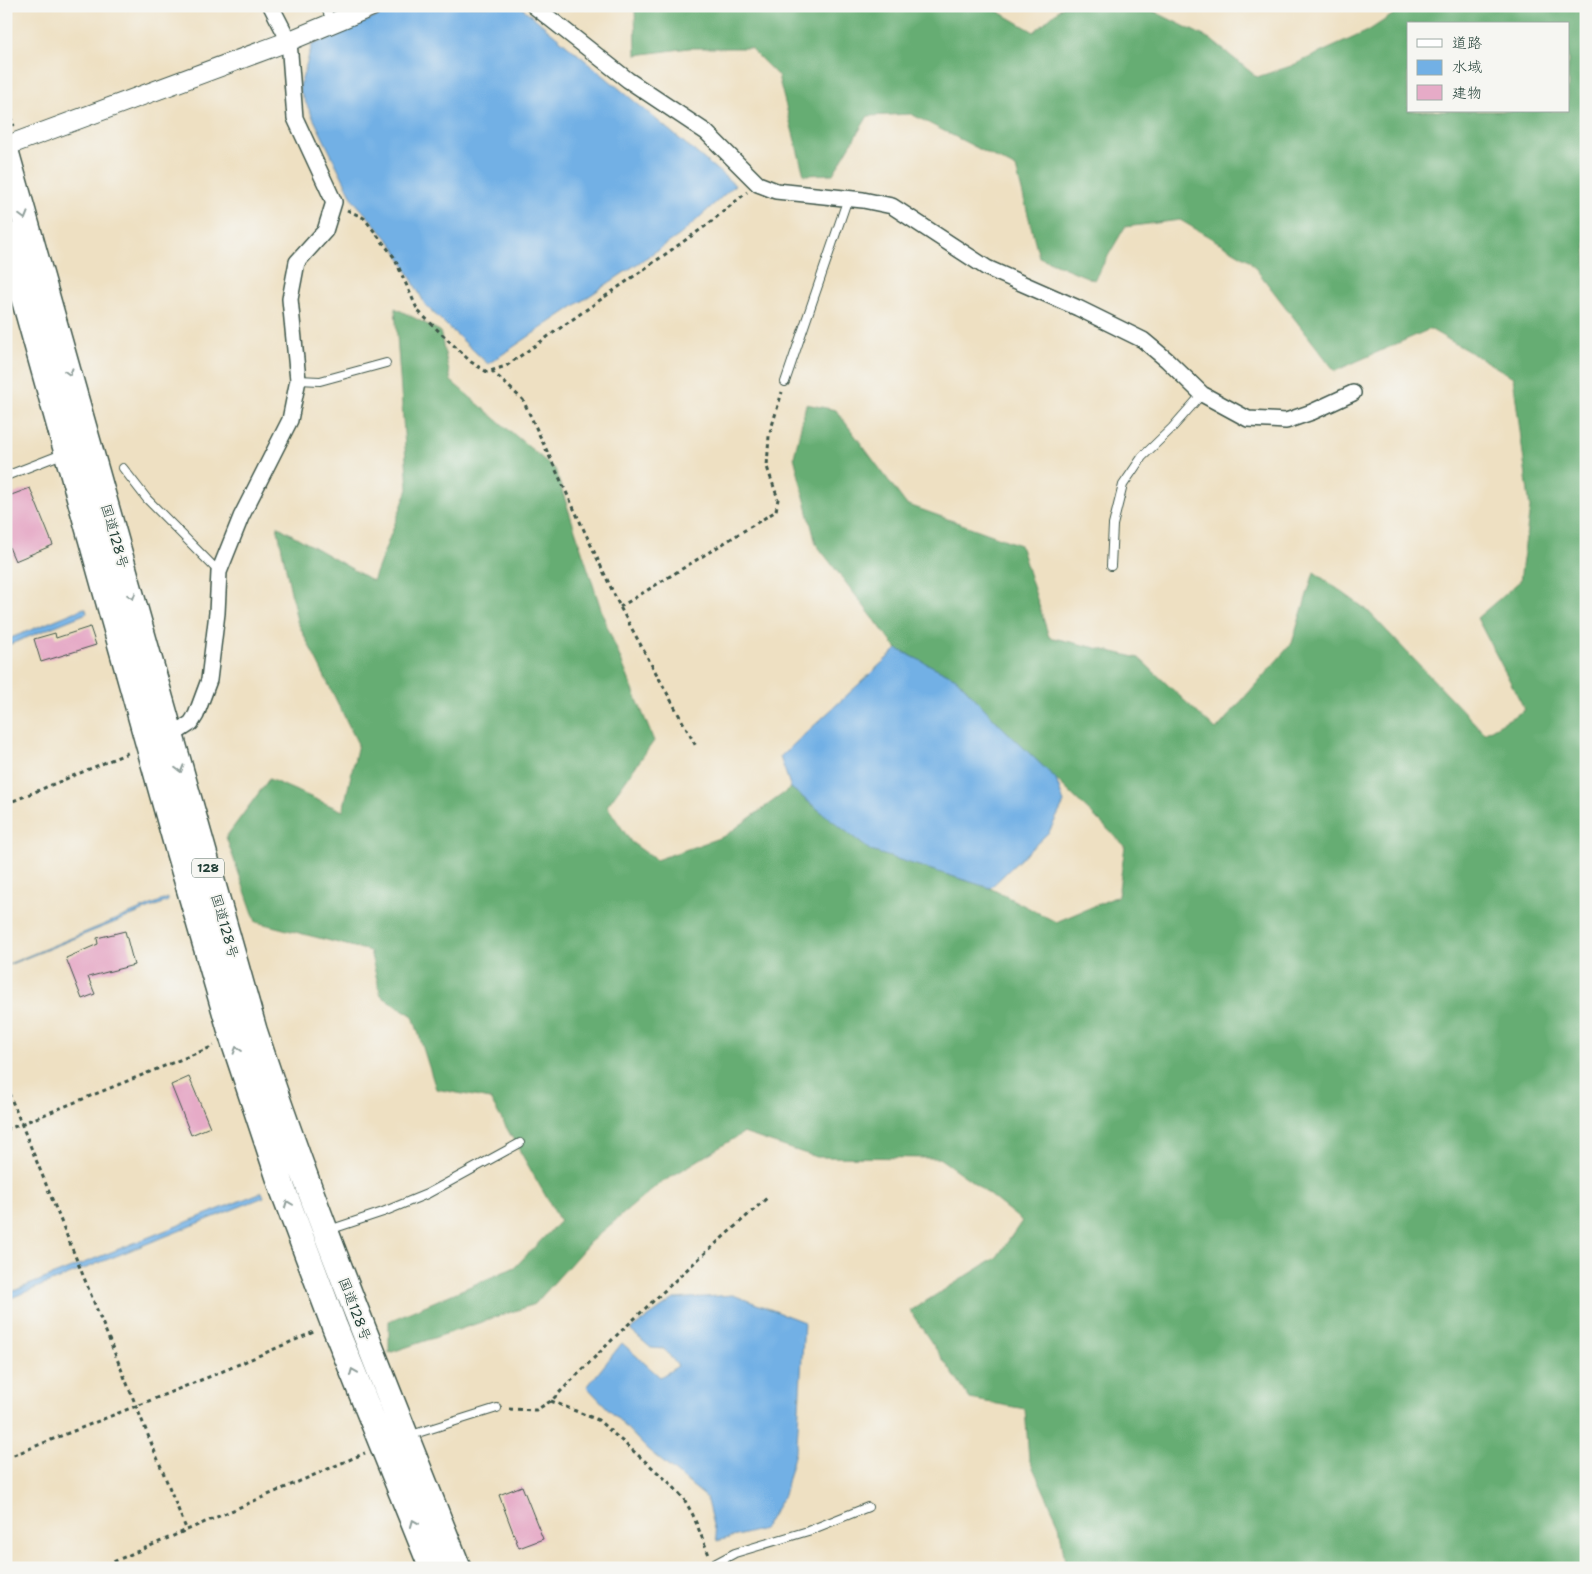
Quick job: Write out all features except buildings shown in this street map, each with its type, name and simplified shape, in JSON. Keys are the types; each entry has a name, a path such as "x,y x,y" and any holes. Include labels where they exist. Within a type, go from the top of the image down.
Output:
{"highway":[{"name":"国道128号","path":"10,146 79,449 160,740 289,1135 334,1324 432,1568"},
{"name":"国道128号","path":"6,234 79,449"},
{"name":"国道128号","path":"160,740 208,959 269,1149 314,1236 406,1436 458,1568"}],"street":[{"path":"160,740 191,723 196,715 209,680 217,612 219,572 240,517 290,420 298,380 290,299 297,262 324,232 334,202 295,118 289,41 271,6"},
{"path":"10,146 289,41 329,15 374,6"},
{"path":"534,6 628,80 706,132 758,184 776,191 848,198 892,206 987,268 1078,308 1143,340 1202,394 1248,419 1286,420 1312,412 1353,393"}],"lane":[{"path":"785,382 848,198"},
{"path":"298,380 320,381 386,363"},
{"path":"1112,566 1112,525 1123,485 1142,457 1172,428 1202,394"},
{"path":"6,476 79,449"},
{"path":"123,468 147,499 219,572"},
{"path":"314,1236 384,1212 427,1194 520,1143"},
{"path":"406,1436 497,1408"},
{"path":"711,1567 735,1553 808,1532 868,1507"}],"path":[{"path":"6,101 10,146"},
{"path":"334,202 364,218 394,257 418,311 471,362 487,372 506,366 708,225 758,184"},
{"path":"491,370 523,400 620,607 697,748"},
{"path":"620,607 776,511 778,499 767,467 769,436 785,382"},
{"path":"6,804 160,740"},
{"path":"6,1130 233,1038"},
{"path":"6,1086 186,1531"},
{"path":"497,1408 536,1410 551,1402 632,1320 767,1198"},
{"path":"6,1458 135,1407 334,1324"},
{"path":"551,1402 598,1420 672,1485 684,1499 693,1515 711,1567"},
{"path":"99,1568 383,1446"}],"green space":[{"path":"635,6 989,6 1034,32 1063,6 1143,6 1210,39 1257,77 1291,66 1368,31 1406,6 1586,6 1586,1568 1066,1568 1059,1524 1029,1459 1025,1409 970,1399 910,1311 997,1257 1022,1221 939,1158 816,1157 743,1133 656,1186 590,1242 535,1304 389,1353 389,1321 515,1267 560,1221 490,1099 436,1089 413,1016 381,996 370,951 256,922 226,837 269,779 343,811 358,744 297,621 277,526 373,581 408,489 395,308 440,331 451,381 555,469 605,621 654,741 607,806 631,842 656,860 725,836 791,788 871,851 990,888 1056,922 1118,896 1125,846 1000,725 956,678 897,649 816,544 794,457 806,404 836,410 906,504 1020,545 1049,637 1139,658 1216,730 1292,643 1314,572 1367,610 1484,733 1525,710 1477,618 1520,581 1530,508 1513,377 1430,329 1335,371 1249,260 1180,220 1125,227 1094,280 1039,257 1016,168 911,114 868,116 833,174 804,175 778,76 750,48 689,48 636,55"}],"water":[{"path":"401,6 520,6 735,185 680,235 488,364 426,306 393,245 354,201 299,89 312,45"},
{"path":"84,608 87,613 6,646 6,640"},
{"path":"897,649 956,678 1000,725 1056,779 1064,803 1049,832 990,888 871,851 791,788 780,757"},
{"path":"168,898 168,901 6,966 6,965"},
{"path":"262,1192 264,1197 6,1300 6,1294"},
{"path":"733,1295 804,1322 797,1444 784,1495 764,1529 717,1541 706,1497 647,1449 587,1387 622,1343 660,1377 678,1366 664,1349 651,1348 630,1330 674,1299"}]}
